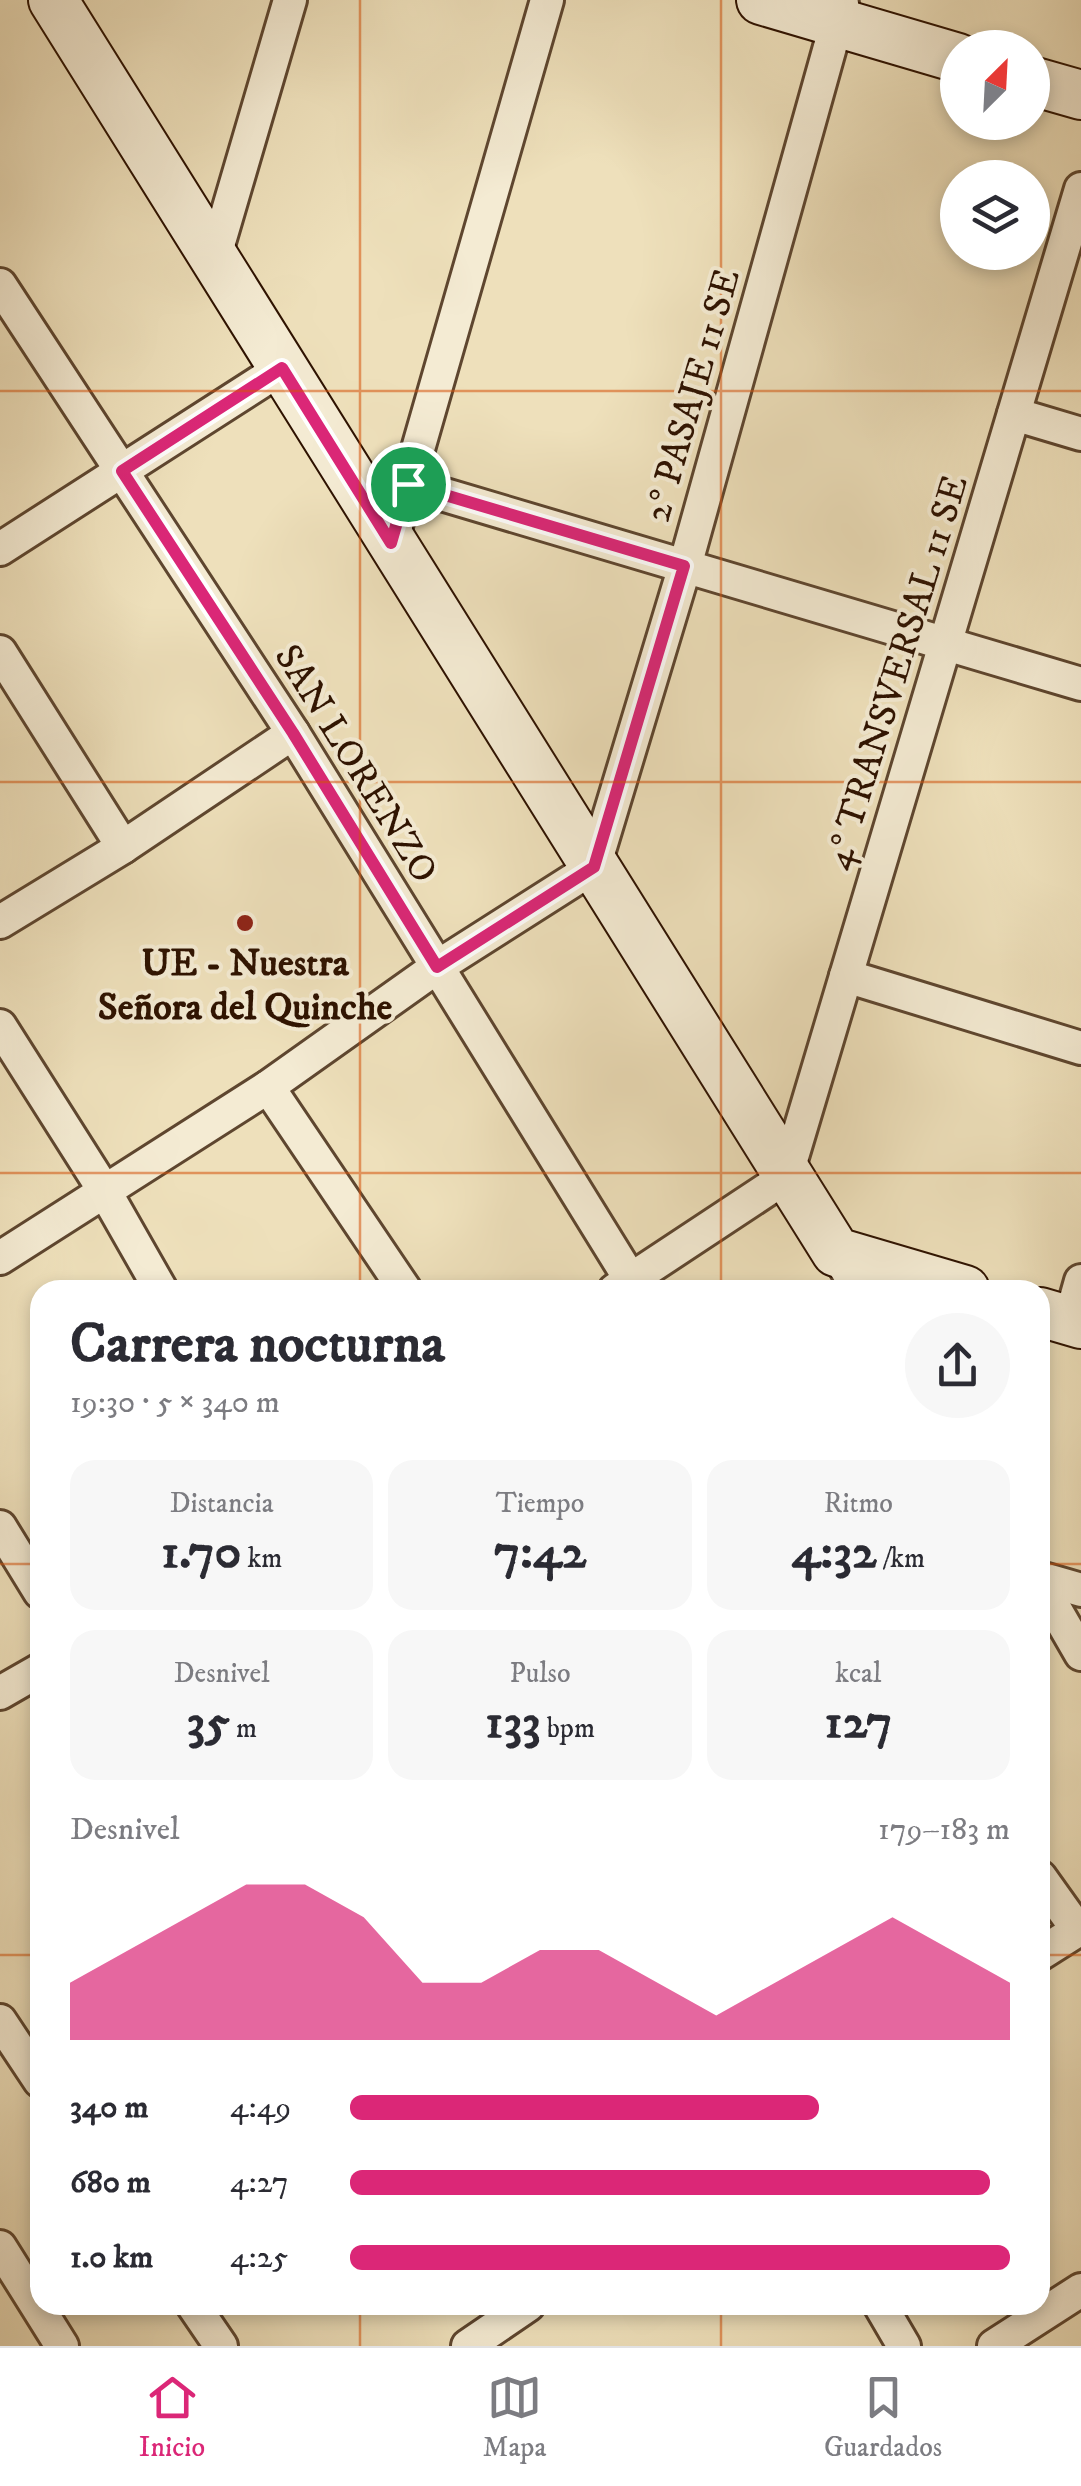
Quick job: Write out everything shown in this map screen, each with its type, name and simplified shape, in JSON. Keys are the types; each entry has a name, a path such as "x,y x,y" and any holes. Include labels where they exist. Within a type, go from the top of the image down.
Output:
{"street":[{"path":"53,0 847,1271 903,1280"},
{"path":"214,259 290,0"},
{"path":"391,543 547,0"},
{"path":"761,0 840,11 940,51"},
{"name":"2° PASAJE 11 SE","path":"594,867 684,566 840,11"},
{"path":"1050,86 1081,95"},
{"name":"4° TRANSVERSAL 11 SE","path":"786,1178 1081,189"},
{"name":"SAN LORENZO","path":"0,285 293,733 623,1280"},
{"path":"0,548 282,368"},
{"path":"1014,414 1081,434"},
{"path":"408,484 1081,684"},
{"path":"0,652 123,848"},
{"path":"0,922 123,848 293,733"},
{"path":"0,1258 268,1087 437,967 594,867"},
{"path":"846,976 1081,1048"},
{"path":"0,1026 104,1190 155,1280"},
{"path":"268,1087 398,1280"},
{"path":"636,1280 786,1178"},
{"path":"0,1527 30,1576"},
{"path":"1050,1582 1081,1590"},
{"path":"1050,1598 1081,1654"},
{"path":"0,1693 30,1676"},
{"path":"1050,1890 1079,1928 1050,1947"},
{"path":"0,2021 30,2065"},
{"path":"0,2247 30,2295"},
{"path":"1050,2310 1081,2290"},
{"path":"43,2315 62,2346"},
{"path":"200,2315 221,2346"},
{"path":"468,2346 508,2315"},
{"path":"886,2315 904,2346"},
{"path":"994,2346 1042,2315"}],"place":[{"name":"UE - Nuestra Señora del Quinche","path":"245,923"}],"route":[{"path":"282,368 391,543 408,484 684,566 594,867 437,967 293,733 122,471 282,368"}]}
